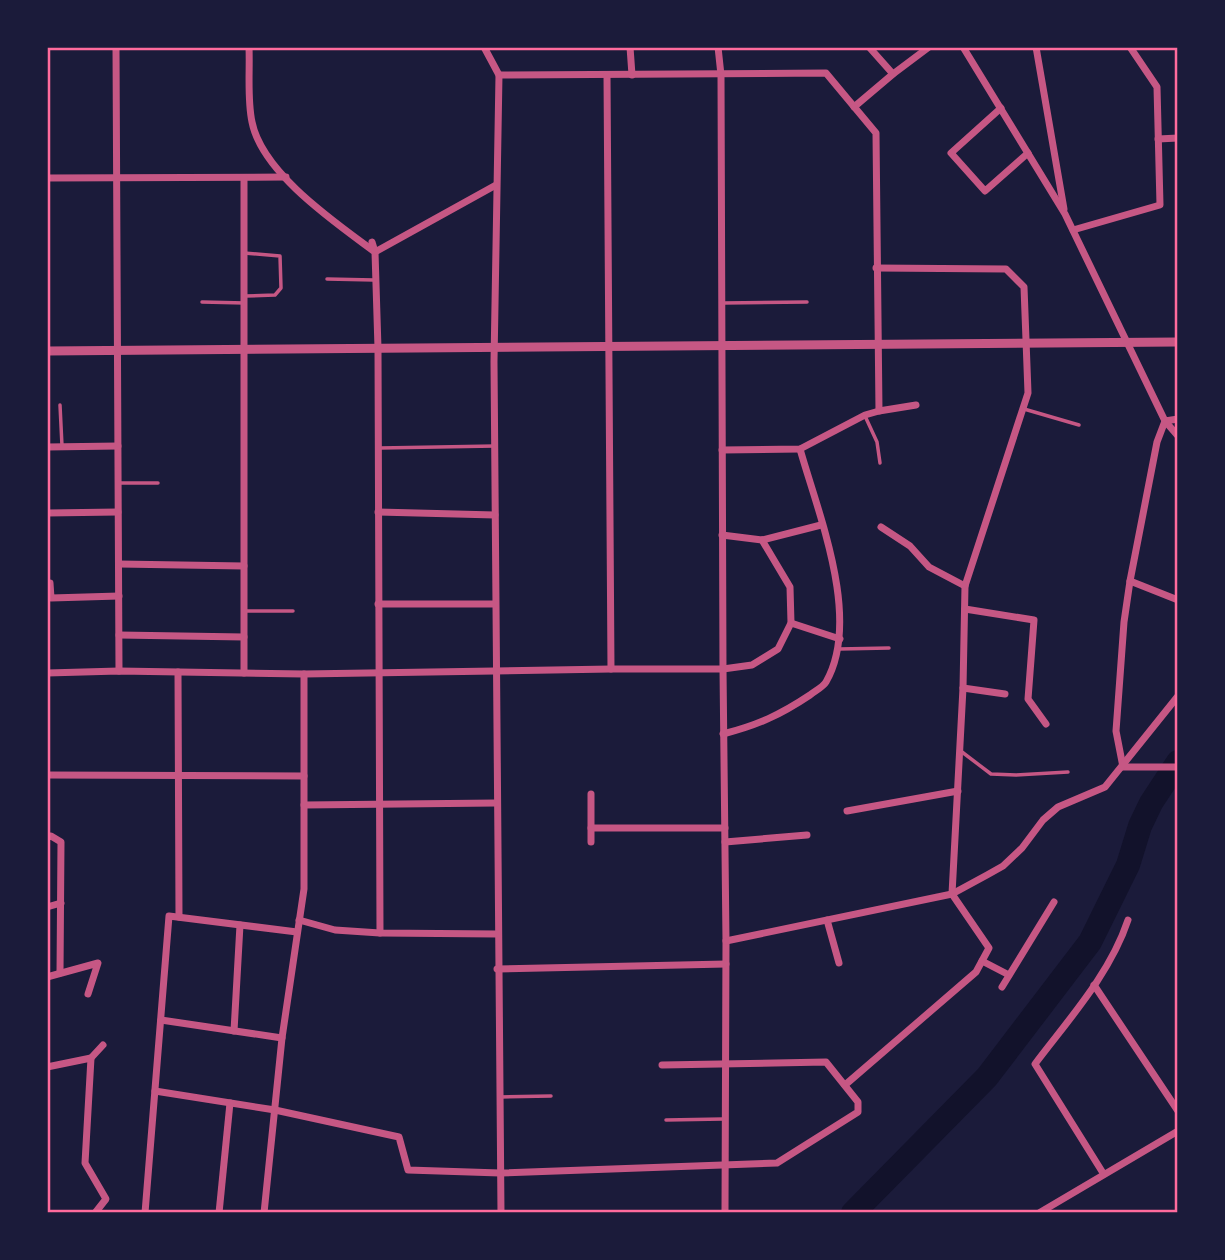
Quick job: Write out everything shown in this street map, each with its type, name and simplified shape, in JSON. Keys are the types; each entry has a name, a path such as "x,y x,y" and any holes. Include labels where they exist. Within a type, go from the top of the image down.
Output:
{"street":[{"path":"116,47 119,671"},
{"path":"249,47 252,121 258,142 313,207 375,252"},
{"path":"484,47 499,75 494,347 500,1213"},
{"path":"630,47 632,75"},
{"path":"718,47 721,75 723,303 725,1213"},
{"path":"869,47 892,74"},
{"path":"854,107 929,47"},
{"path":"963,47 1065,215 1166,421 1178,436"},
{"path":"1036,47 1065,215"},
{"path":"1073,230 1160,205 1157,87 1130,47"},
{"path":"499,75 826,73 876,133 878,411"},
{"path":"607,75 611,668"},
{"path":"1000,108 951,153 985,191 1028,153"},
{"path":"1158,139 1178,138"},
{"path":"47,178 286,177"},
{"path":"244,178 244,673"},
{"path":"375,252 496,185"},
{"path":"373,242 378,348 380,933"},
{"path":"845,1086 976,972 989,948 952,894 963,688 965,586 1028,393 1024,287 1006,269 876,268"},
{"path":"47,351 1178,342"},
{"path":"722,450 800,449 865,415 916,405"},
{"path":"1166,421 1178,419"},
{"path":"1124,767 1116,731 1124,622 1157,442 1166,421"},
{"path":"47,447 118,446"},
{"path":"723,734 759,724 793,707 826,684 838,649 839,588 800,449"},
{"path":"47,513 118,512"},
{"path":"378,512 495,514"},
{"path":"722,535 762,540 821,525"},
{"path":"881,527 910,546 929,567 965,586"},
{"path":"47,673 119,671 304,674 611,668 723,669 752,665 778,649 791,623 790,587 762,540"},
{"path":"119,564 244,566"},
{"path":"1130,581 1178,600"},
{"path":"47,583 50,583 51,598 119,596"},
{"path":"378,604 495,604"},
{"path":"965,610 1034,620 1028,699 1046,724"},
{"path":"791,623 840,639"},
{"path":"119,635 244,637"},
{"path":"177,672 179,917"},
{"path":"264,1213 282,1038 304,878 304,674"},
{"path":"963,688 1005,694"},
{"path":"726,941 952,894 1003,866 1022,848 1043,820 1058,807 1105,787 1124,767 1178,696"},
{"path":"1124,767 1178,767"},
{"path":"47,775 304,776"},
{"path":"847,811 958,791"},
{"path":"591,794 591,842"},
{"path":"304,805 496,803"},
{"path":"591,828 725,828"},
{"path":"725,842 807,835"},
{"path":"47,837 51,836 61,842 60,973"},
{"path":"1002,987 1054,902"},
{"path":"47,907 61,903"},
{"path":"145,1213 169,916 297,932"},
{"path":"299,920 335,930 497,934"},
{"path":"827,920 839,963"},
{"path":"1103,1173 1035,1064 1094,985 1124,934 1128,920"},
{"path":"234,1031 240,925"},
{"path":"982,961 1009,975"},
{"path":"47,977 99,963 88,994"},
{"path":"497,969 726,964"},
{"path":"1094,985 1178,1111"},
{"path":"161,1020 282,1038"},
{"path":"47,1066 91,1058 103,1045"},
{"path":"91,1058 85,1163 106,1199 95,1213"},
{"path":"155,1091 275,1110 399,1137 408,1170 500,1173 777,1163 858,1112 858,1102 826,1062 662,1065"},
{"path":"219,1213 230,1102"},
{"path":"1039,1213 1178,1131"}],"lane":[{"path":"202,302 275,295 281,288 280,256 244,253"},
{"path":"327,279 376,280"},
{"path":"723,303 807,302"},
{"path":"60,405 62,446"},
{"path":"1023,409 1079,425"},
{"path":"865,415 877,442 880,463"},
{"path":"378,448 495,446"},
{"path":"118,483 158,483"},
{"path":"244,611 293,611"},
{"path":"838,649 889,649"},
{"path":"960,751 992,774 1068,772"},
{"path":"499,1097 551,1096"},
{"path":"666,1120 725,1119"}],"waterway":[{"path":"853,1213 987,1077 1090,942 1128,865 1140,826 1151,803 1178,762"}]}
